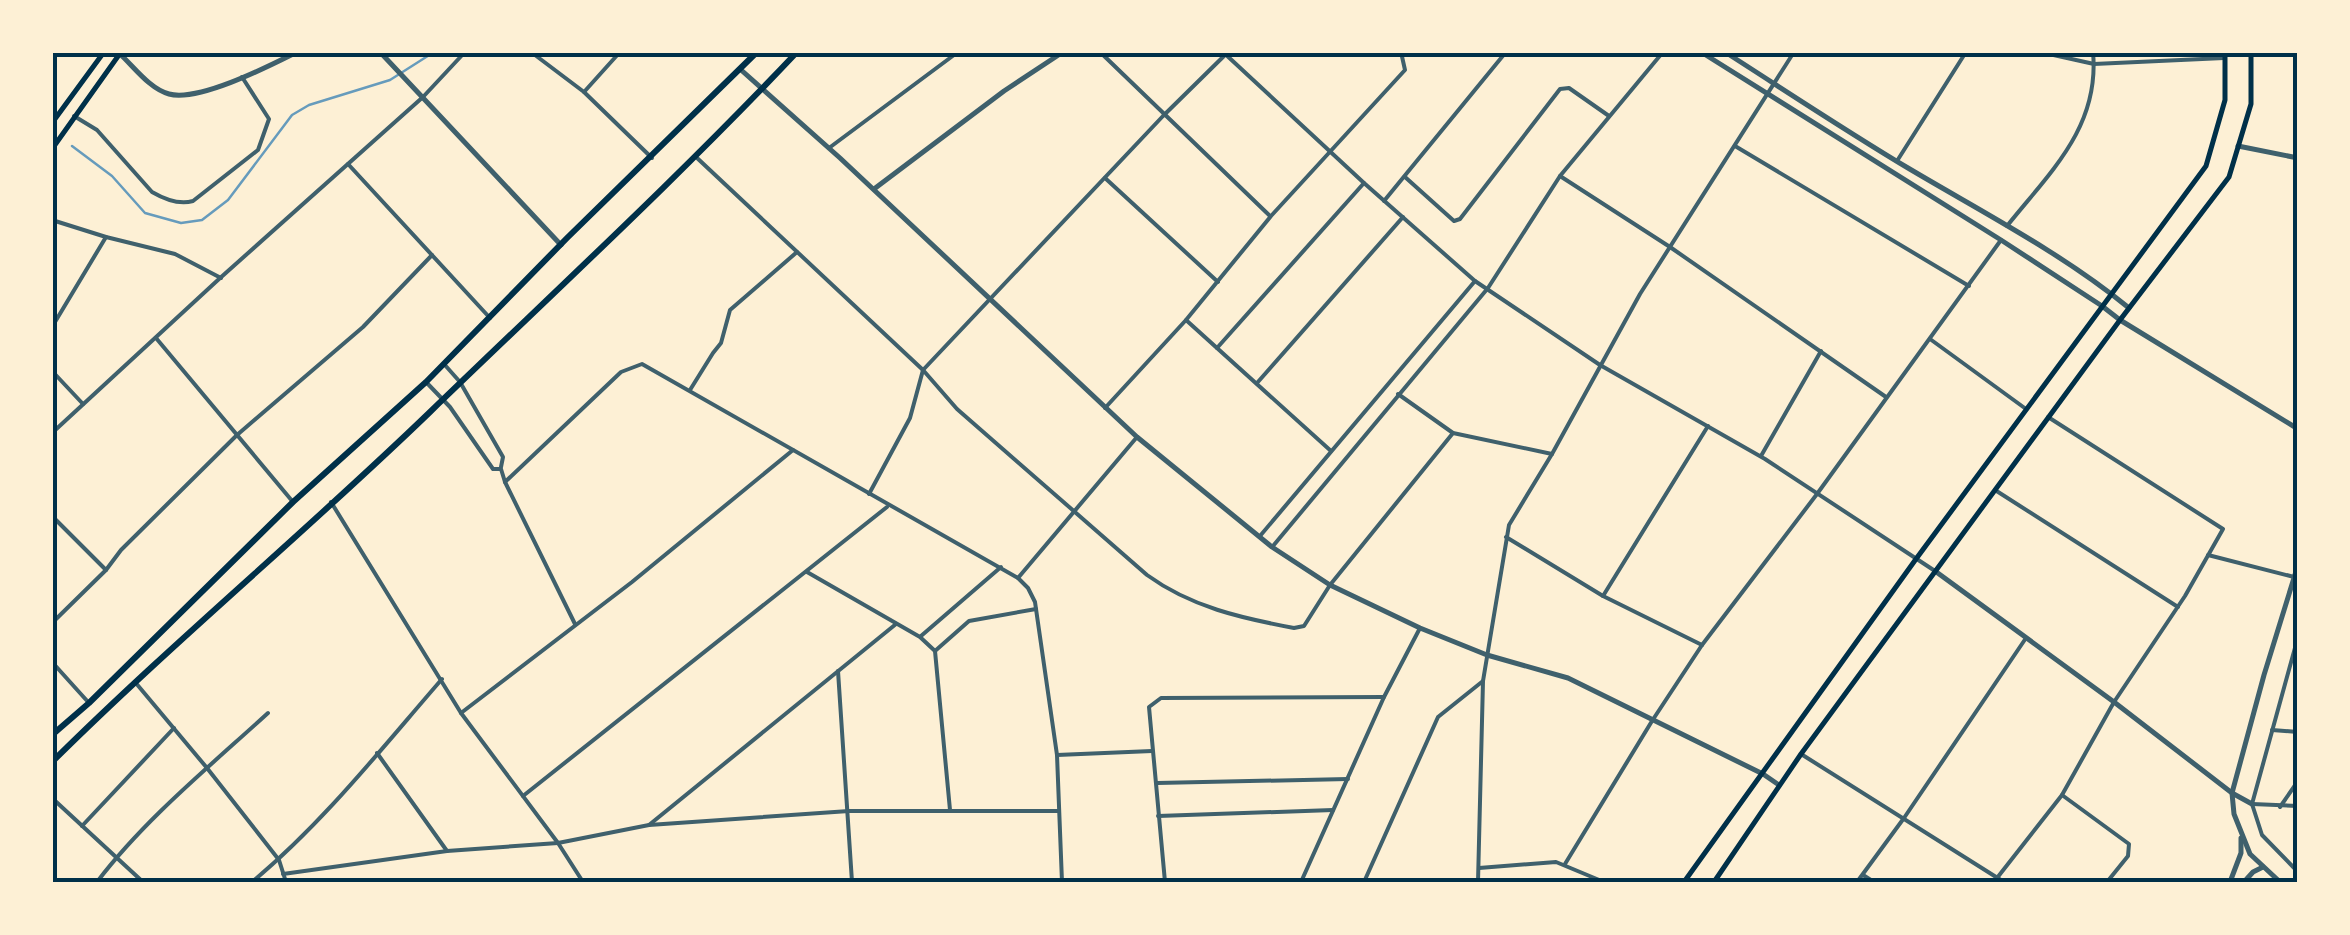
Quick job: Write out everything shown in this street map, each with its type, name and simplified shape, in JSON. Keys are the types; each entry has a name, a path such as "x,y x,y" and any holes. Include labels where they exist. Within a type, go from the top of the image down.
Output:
{"highway":[{"path":"52,735 293,502 426,382 758,52"},
{"path":"52,762 696,158 797,52"}],"main road":[{"path":"52,123 104,52"},
{"path":"1717,882 1801,754 2229,178 2251,104 2251,52"},
{"path":"52,149 120,53"},
{"path":"1684,882 2206,166 2225,100 2225,55"}],"street":[{"path":"120,53 154,86 170,94 188,94 224,85 298,52"},
{"path":"380,52 561,245"},
{"path":"52,433 423,97 465,52"},
{"path":"531,52 584,92 652,158"},
{"path":"584,92 620,52"},
{"path":"829,148 958,52"},
{"path":"874,190 1062,52"},
{"path":"1100,52 1270,216"},
{"path":"1104,408 1186,320 1270,216 1405,70 1401,52"},
{"path":"1272,547 1488,288 1560,176 1663,52"},
{"path":"1701,52 2298,429"},
{"path":"1725,52 1896,161 2008,226 2129,308"},
{"path":"1478,882 1483,681 1510,524 1640,294 1794,52"},
{"path":"1896,161 1966,52"},
{"path":"2040,52 2094,64 2225,55"},
{"path":"2008,226 2079,130 2092,98 2093,52"},
{"path":"1384,201 1505,53"},
{"path":"869,494 910,418 924,370 1224,54 1475,281 1600,365 1761,456 1916,559 2114,702 2232,794 2252,804 2298,806"},
{"path":"740,69 992,299 1104,408 1272,547 1330,585 1420,628 1487,655 1568,678 1764,774 1779,785"},
{"path":"74,116 96,130 152,192 162,198 193,202 258,150 266,132 269,119 242,78"},
{"path":"1405,176 1454,221 1560,90 1569,88 1609,116"},
{"path":"1735,146 1969,286"},
{"path":"2238,146 2298,158"},
{"path":"696,158 924,370 958,409 1146,575 1167,589 1230,615 1294,628 1304,626 1330,585 1453,432"},
{"path":"348,164 490,318"},
{"path":"1560,176 1886,397"},
{"path":"1105,178 1218,282"},
{"path":"1217,348 1364,183"},
{"path":"1257,383 1403,216"},
{"path":"52,220 175,254 221,278"},
{"path":"52,328 106,237"},
{"path":"1564,864 1702,646 2002,240"},
{"path":"690,390 721,343 730,310 797,252"},
{"path":"52,623 237,435 363,326 432,256"},
{"path":"1260,536 1475,281"},
{"path":"1186,320 1331,451"},
{"path":"156,338 293,502"},
{"path":"1930,339 2026,409"},
{"path":"1761,456 1820,351"},
{"path":"444,364 460,382 503,458 505,482 576,625"},
{"path":"505,482 621,372 642,364 1018,578 1028,588 1036,609 1057,755 1062,882"},
{"path":"52,370 84,404"},
{"path":"426,382 443,399 493,470 501,469"},
{"path":"1398,394 1453,432 1552,454"},
{"path":"1997,878 2062,794 2114,702 2178,606 2222,529 2048,417"},
{"path":"1603,596 1708,426"},
{"path":"1018,578 1137,437"},
{"path":"462,713 794,450"},
{"path":"1995,490 2178,606"},
{"path":"331,502 462,713 583,882"},
{"path":"523,796 889,505"},
{"path":"52,516 106,570"},
{"path":"1506,538 1603,596 1702,646"},
{"path":"2208,555 2296,578"},
{"path":"2280,882 2250,854 2240,835 2232,794 2298,565"},
{"path":"920,637 1001,567"},
{"path":"807,572 920,637 934,651 950,810"},
{"path":"934,651 969,621 1036,609"},
{"path":"649,825 896,624"},
{"path":"1302,882 1384,697 1420,628"},
{"path":"1857,882 2026,638"},
{"path":"2298,638 2252,804 2262,835 2298,872"},
{"path":"52,662 89,703"},
{"path":"838,671 852,882"},
{"path":"252,882 279,860 442,679"},
{"path":"1364,882 1438,717 1483,681"},
{"path":"135,682 279,860 286,882"},
{"path":"1165,882 1149,707 1161,698 1384,697"},
{"path":"97,882 116,856 268,713"},
{"path":"82,826 174,728"},
{"path":"2272,730 2298,732"},
{"path":"1057,755 1154,751"},
{"path":"377,753 447,851"},
{"path":"1801,754 2004,882"},
{"path":"1156,783 1348,779"},
{"path":"2280,807 2298,781"},
{"path":"2062,794 2129,844 2128,856 2107,882"},
{"path":"52,798 143,882"},
{"path":"1158,816 1334,810"},
{"path":"283,874 447,851 558,844 649,825 849,811 1059,812"},
{"path":"2230,882 2241,853 2240,835"},
{"path":"1478,868 1556,862 1604,882"},
{"path":"2244,882 2263,867"},
{"path":"1864,875 1874,882"}],"waterway":[{"path":"72,146 112,176 145,213 181,223 202,220 228,200 292,115 309,105 390,80 434,52"}]}
